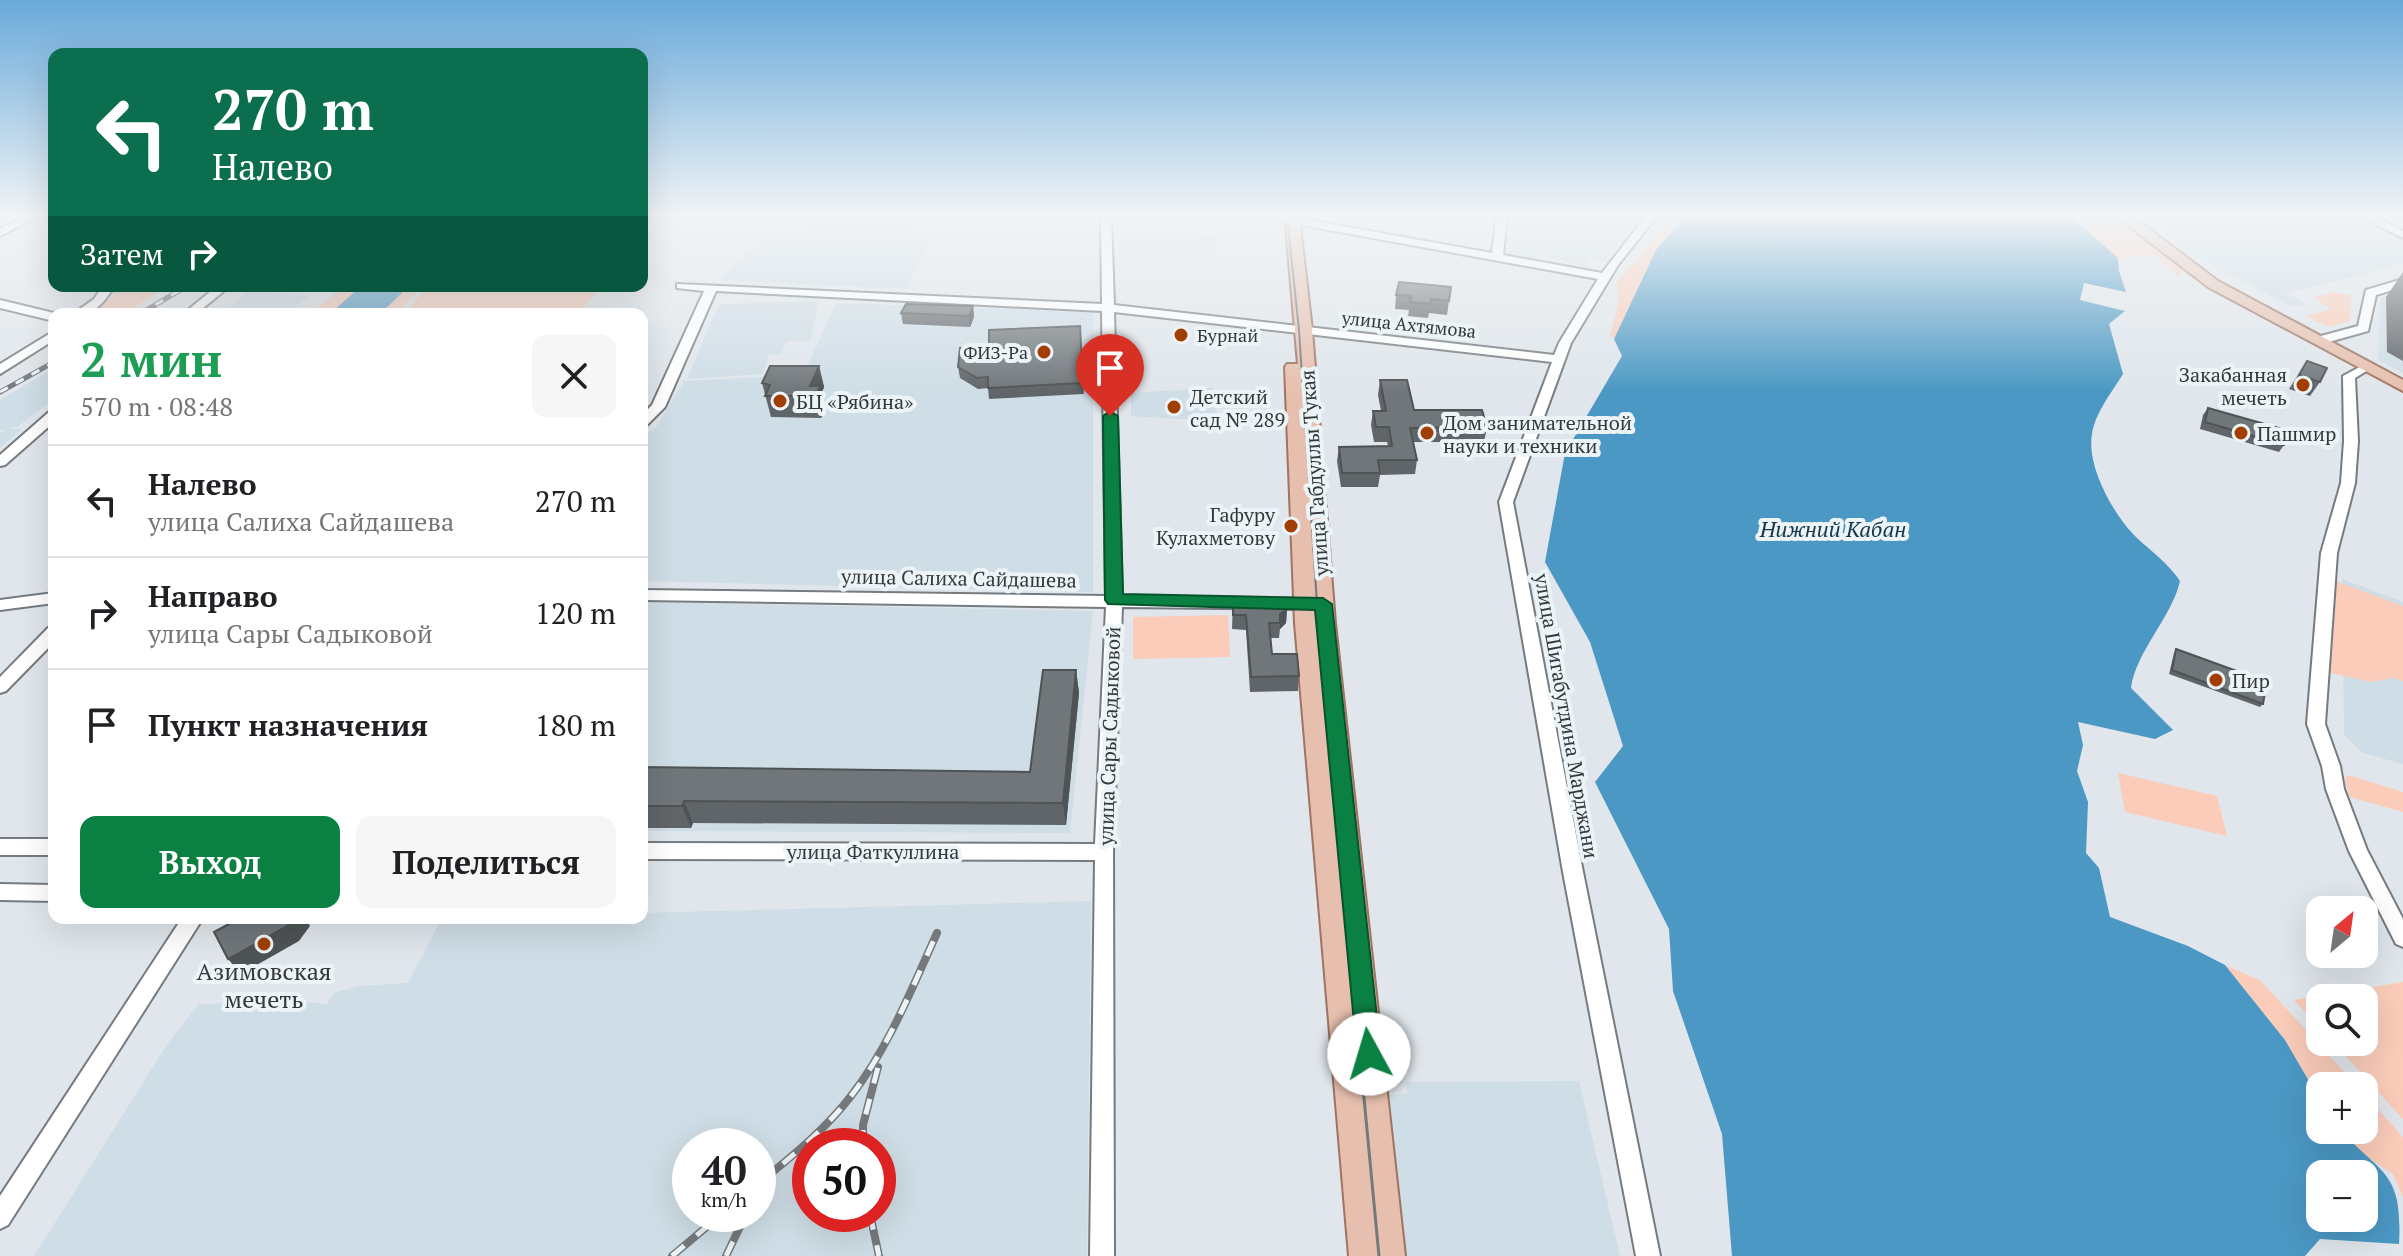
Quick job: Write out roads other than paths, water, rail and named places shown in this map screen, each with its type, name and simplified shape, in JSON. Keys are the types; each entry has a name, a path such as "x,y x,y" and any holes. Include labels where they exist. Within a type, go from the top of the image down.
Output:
{"main road":[{"name":"улица Габдуллы Тукая","path":"1292,275 1364,1256"},
{"path":"2201,275 2403,386"},
{"path":"2207,275 2403,379"},
{"name":"улица Габдуллы Тукая","path":"1314,604 1390,1256"}],"street":[{"name":"улица Сары Садыковой","path":"1102,1256 1104,852 1114,600 1108,275"},
{"path":"1591,275 1605,277"},
{"name":"улица Шигабутдина Марджани","path":"1607,275 1565,343 1506,502 1584,931 1648,1256"},
{"path":"2325,339 2364,328 2370,293 2403,283"},
{"name":"улица Ахтямова","path":"681,286 1109,308 1559,359"},
{"path":"648,416 658,407 712,287"},
{"path":"88,308 105,292"},
{"path":"196,308 216,292"},
{"path":"0,304 48,316"},
{"path":"0,370 48,339"},
{"path":"2367,367 2349,376 2351,441 2348,483 2329,553 2316,724 2358,851 2403,938"},
{"path":"0,462 48,420"},
{"name":"улица Салиха Сайдашева","path":"648,595 1314,604"},
{"path":"0,605 48,599"},
{"path":"0,687 48,638"},
{"path":"0,847 48,847"},
{"name":"улица Фаткуллина","path":"648,851 1104,852"},
{"path":"0,892 48,893"},
{"path":"0,1217 189,924"}],"water":[{"name":"Нижний Кабан","path":"1644,275 2120,275 2126,292 2084,283 2080,300 2125,311 2109,324 2123,374 2097,418 2091,447 2104,490 2119,517 2180,581 2170,608 2134,674 2131,688 2173,730 2155,739 2078,722 2083,745 2077,771 2088,802 2086,853 2099,868 2110,917 2188,946 2225,965 2285,1040 2306,1076 2306,1144 2354,1144 2371,1160 2306,1160 2306,1232 2378,1232 2378,1167 2387,1176 2397,1202 2399,1244 2320,1239 2305,1256 1732,1256 1722,1134 1673,991 1669,929 1595,782 1623,746 1590,642 1545,562 1565,453 1622,356 1614,339"},
{"path":"354,292 403,292 386,308 337,308"}],"tram line":[{"path":"1293,275 1317,604 1337,816"},
{"path":"1337,814 1379,1256"}],"railway":[{"path":"150,308 177,292"},
{"path":"0,392 48,365"},
{"path":"776,1169 819,1132 865,1077 899,1017 937,933"},
{"path":"863,1128 878,1067"},
{"path":"672,1256 701,1232"},
{"path":"726,1256 737,1232"},
{"path":"874,1232 879,1256"}],"place":[{"name":"Бурнай","path":"1181,335"},
{"name":"ФИЗ-Ра","path":"1044,352"},
{"name":"Закабанная мечеть","path":"2303,385"},
{"name":"БЦ «Рябина»","path":"780,401"},
{"name":"Детский сад № 289","path":"1174,407"},
{"name":"Дом занимательной науки и техники","path":"1427,433"},
{"name":"Пашмир","path":"2241,433"},
{"name":"Гафуру Кулахметову","path":"1291,526"},
{"name":"Пир","path":"2216,680"},
{"name":"Азимовская мечеть","path":"264,944"}]}
